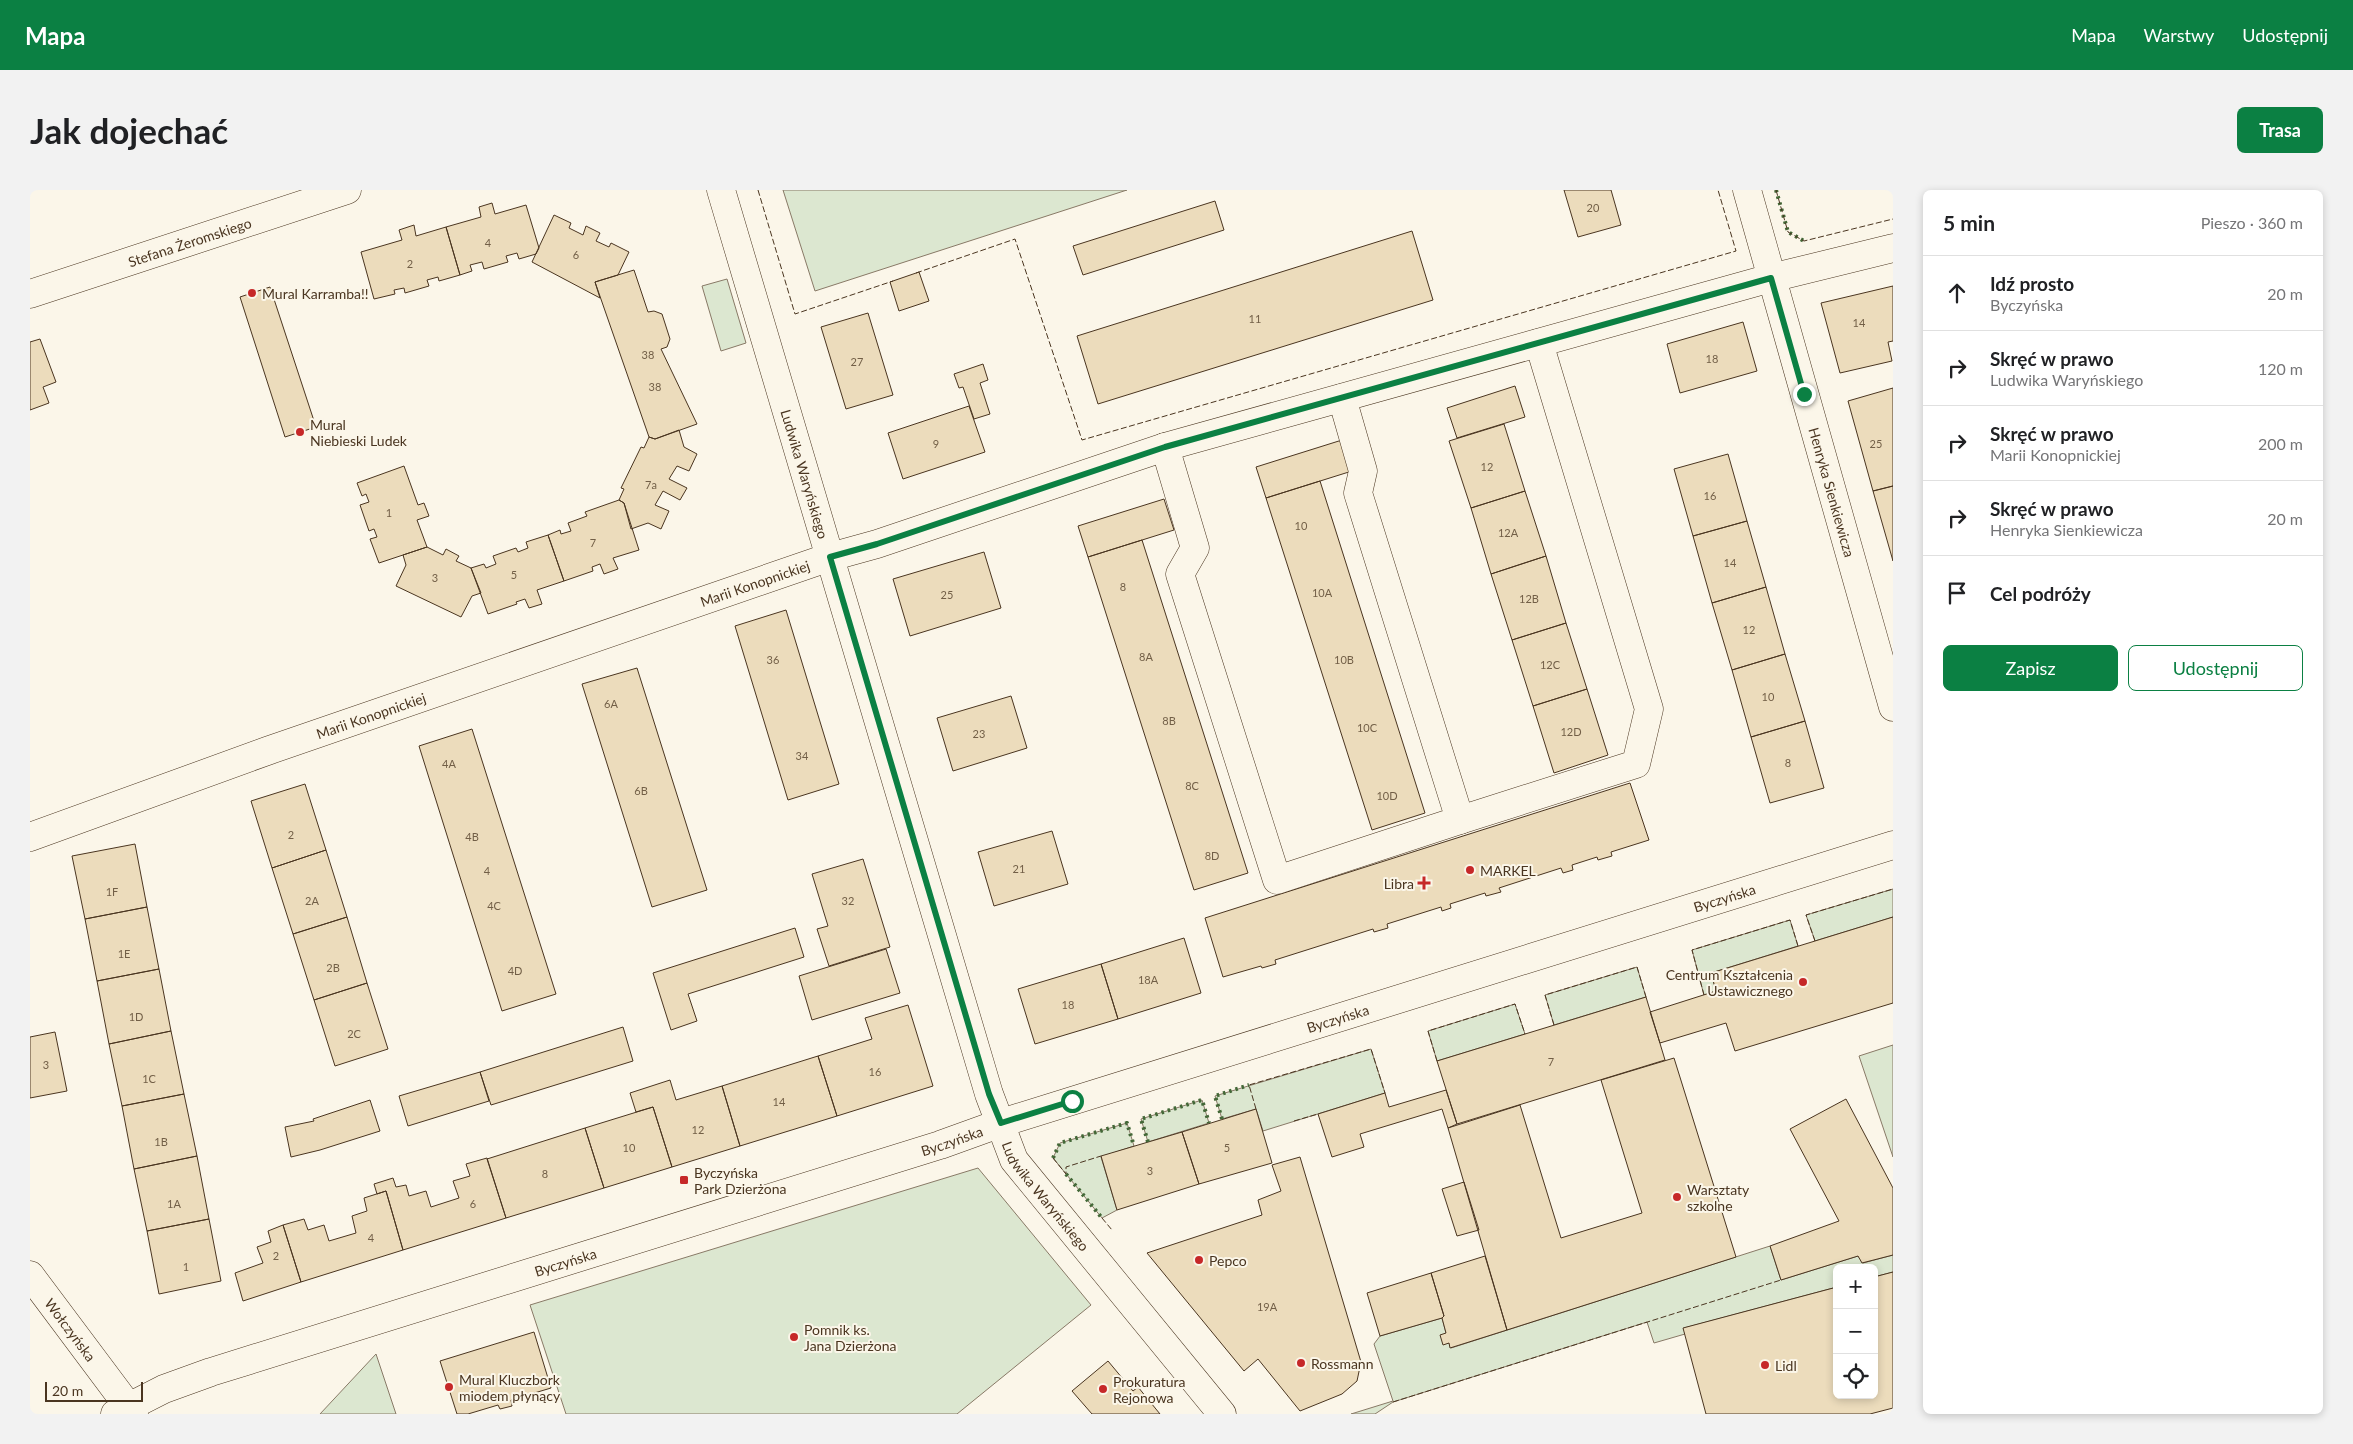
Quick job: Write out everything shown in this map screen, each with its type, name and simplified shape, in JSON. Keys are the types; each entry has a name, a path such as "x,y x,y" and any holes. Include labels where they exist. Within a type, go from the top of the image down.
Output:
{"street":[{"name":"Stefana Żeromskiego","path":"30,294 347,190"},
{"name":"Ludwika Waryńskiego","path":"721,190 989,1094 1014,1160 1222,1414"},
{"name":"Henryka Sienkiewicza","path":"1747,190 1893,707"},
{"name":"Marii Konopnickiej","path":"30,836 268,751 830,557 877,544 1165,447 1771,278 1893,248"},
{"path":"1165,447 1195,548 1180,574 1277,880 1636,764 1649,709 1538,342"},
{"path":"1342,398 1363,471 1358,493 1460,820"},
{"name":"Byczyńska","path":"126,1411 164,1389 211,1372 940,1146 1001,1123 1893,845"},
{"name":"Wołczyńska","path":"30,1276 126,1411"}],"green space":[{"path":"783,190 1127,190 815,291"},
{"path":"727,279 746,343 721,351 702,286"},
{"path":"1893,889 1893,917 1815,941 1806,915"},
{"path":"1790,920 1798,946 1711,973 1716,991 1704,995 1692,950"},
{"path":"1637,967 1646,997 1554,1025 1545,995"},
{"path":"1515,1004 1525,1034 1437,1061 1428,1031"},
{"path":"1893,1045 1893,1157 1859,1056"},
{"path":"1371,1049 1385,1093 1263,1131 1256,1109 1222,1119 1215,1096"},
{"path":"1202,1100 1209,1123 1148,1142 1141,1119"},
{"path":"1127,1123 1134,1146 1101,1157 1117,1210 1102,1218 1053,1158 1060,1143"},
{"path":"978,1168 1091,1305 957,1414 566,1414 530,1305"},
{"path":"1770,1246 1781,1280 1858,1256 1863,1263 1893,1255 1893,1272 1878,1276 1878,1264 1833,1264 1833,1288 1684,1328 1685,1334 1654,1343 1647,1322 1393,1402 1375,1414 1351,1414 1393,1401 1374,1344 1380,1336 1442,1318 1446,1333 1443,1344 1449,1343 1451,1348"},
{"path":"376,1354 396,1414 320,1414"}],"building":[{"path":"1564,190 1611,190 1621,225 1578,237"},
{"path":"1215,201 1224,230 1083,275 1073,246"},
{"path":"492,203 495,214 526,205 539,248 536,254 519,259 517,253 506,256 508,262 484,269 482,262 470,265 472,271 460,275 446,227 481,217 479,207"},
{"path":"554,215 571,223 569,228 583,235 586,226 600,233 596,241 609,247 611,243 629,252 618,275 595,282 600,298 532,262"},
{"path":"414,225 416,236 446,227 460,275 439,281 438,277 427,280 429,286 405,293 404,288 394,290 395,294 374,299 361,252 402,240 399,230"},
{"path":"1412,231 1433,300 1098,404 1077,336"},
{"path":"634,270 648,312 654,311 662,314 670,339 667,347 661,349 697,424 655,439 649,437 595,282"},
{"path":"919,272 929,301 899,311 890,282"},
{"path":"1893,286 1893,341 1888,342 1892,361 1840,373 1821,303"},
{"path":"270,287 316,427 285,437 240,297"},
{"path":"868,313 893,395 846,409 821,327"},
{"path":"1743,322 1757,371 1680,393 1667,344"},
{"path":"40,339 56,382 43,387 49,403 30,410 30,342"},
{"path":"983,364 988,380 980,383 990,414 974,419 963,387 959,388 954,374"},
{"path":"1515,386 1525,417 1457,438 1447,408"},
{"path":"1893,388 1893,486 1873,491 1848,401"},
{"path":"969,406 985,452 903,479 888,433"},
{"path":"1504,424 1525,491 1471,508 1449,441"},
{"path":"679,430 684,447 697,454 689,471 677,466 669,479 687,488 680,500 663,491 655,505 669,511 661,529 648,523 631,529 624,503 619,500 624,489 621,488 641,447 644,448 649,437 655,439"},
{"path":"1342,440 1352,471 1266,498 1256,467"},
{"path":"1728,454 1747,521 1693,536 1674,469"},
{"path":"404,466 418,505 424,503 429,516 417,520 427,547 379,563 370,539 377,537 374,529 369,531 360,505 369,502 366,494 362,496 357,483"},
{"path":"1320,481 1425,813 1372,830 1266,498"},
{"path":"1893,486 1893,561 1873,491"},
{"path":"1525,491 1546,556 1491,574 1471,508"},
{"path":"1164,499 1174,530 1088,557 1078,526"},
{"path":"619,500 624,503 639,550 613,558 618,569 604,574 600,564 592,567 593,571 564,581 548,535 560,530 561,534 571,531 568,523 587,516 585,512"},
{"path":"1747,521 1766,587 1712,603 1693,536"},
{"path":"548,535 564,581 537,590 542,604 529,608 525,599 516,602 517,604 488,614 471,568 484,564 486,568 496,564 493,556 516,548 518,552 528,548 526,542"},
{"path":"1142,540 1248,873 1194,890 1088,557"},
{"path":"427,547 443,555 446,549 459,556 456,561 471,568 481,593 472,596 461,617 396,586 406,565 403,555"},
{"path":"984,552 1001,608 910,636 893,579"},
{"path":"1546,556 1566,623 1512,640 1491,574"},
{"path":"1766,587 1785,654 1732,670 1712,603"},
{"path":"786,610 839,784 788,800 735,626"},
{"path":"1566,623 1587,689 1533,706 1512,640"},
{"path":"1785,654 1805,721 1751,737 1732,670"},
{"path":"637,668 707,890 652,907 582,684"},
{"path":"1587,689 1608,755 1554,773 1533,706"},
{"path":"1011,696 1027,748 953,771 937,718"},
{"path":"1805,721 1824,788 1770,803 1751,737"},
{"path":"472,729 556,994 502,1011 419,746"},
{"path":"1630,783 1649,840 1611,852 1612,856 1598,860 1597,857 1572,865 1573,870 1563,873 1561,868 1499,888 1501,892 1486,896 1485,893 1450,904 1451,908 1442,911 1441,907 1387,924 1388,928 1374,932 1373,929 1275,960 1276,964 1262,968 1261,966 1223,977 1205,918"},
{"path":"305,784 326,850 272,868 251,801"},
{"path":"1052,831 1068,884 994,906 978,852"},
{"path":"135,844 147,907 85,919 72,856"},
{"path":"326,850 347,917 293,934 272,868"},
{"path":"863,859 890,947 829,966 817,929 828,926 812,874"},
{"path":"147,907 159,969 97,981 85,919"},
{"path":"347,917 367,983 314,1000 293,934"},
{"name":"Centrum Kształcenia Ustawicznego","path":"1893,917 1893,1003 1735,1051 1726,1023 1660,1043 1650,1012 1716,991 1711,973"},
{"path":"795,928 804,957 688,994 697,1021 671,1030 653,973"},
{"path":"1184,938 1201,993 1118,1019 1101,964"},
{"path":"886,949 900,993 812,1020 799,976"},
{"path":"1101,964 1118,1019 1035,1044 1018,989"},
{"path":"159,969 171,1031 109,1044 97,981"},
{"path":"367,983 388,1049 335,1066 314,1000"},
{"path":"1646,997 1665,1060 1457,1124 1437,1061"},
{"path":"908,1005 933,1086 837,1116 818,1056 872,1039 865,1018"},
{"path":"623,1027 633,1061 491,1105 480,1072"},
{"path":"171,1031 184,1094 122,1106 109,1044"},
{"path":"55,1032 67,1091 30,1098 30,1037"},
{"path":"818,1056 837,1116 740,1146 722,1086"},
{"name":"Warsztaty szkolne","path":"1674,1058 1736,1257 1507,1330 1448,1128 1520,1105 1561,1238 1642,1213 1601,1080"},
{"path":"480,1072 489,1101 408,1126 399,1096"},
{"path":"670,1080 676,1100 722,1086 740,1146 672,1167 653,1107 636,1112 630,1093"},
{"path":"1446,1090 1457,1124 1448,1128 1442,1109 1360,1134 1364,1147 1332,1157 1318,1114 1385,1093 1389,1107"},
{"path":"184,1094 197,1156 134,1169 122,1106"},
{"path":"1846,1099 1893,1188 1893,1255 1862,1263 1858,1256 1781,1280 1770,1246 1839,1221 1790,1129"},
{"path":"370,1100 380,1131 291,1157 285,1127 314,1121 313,1119"},
{"path":"653,1107 672,1167 604,1188 585,1128"},
{"path":"1256,1109 1272,1163 1199,1184 1182,1132"},
{"path":"585,1128 604,1188 506,1218 487,1159"},
{"path":"1182,1132 1199,1184 1117,1210 1101,1156"},
{"path":"197,1156 209,1219 147,1231 134,1169"},
{"path":"1300,1157 1361,1362 1357,1381 1342,1394 1300,1411 1258,1359 1244,1371 1147,1253 1262,1215 1258,1200 1281,1191 1272,1165"},
{"path":"487,1158 506,1218 403,1250 386,1191 377,1194 374,1184 393,1178 396,1187 406,1185 409,1196 426,1191 431,1207 459,1198 453,1181 470,1176 466,1164"},
{"path":"1464,1182 1479,1230 1457,1236 1442,1189"},
{"path":"386,1191 403,1250 301,1282 283,1225 304,1219 308,1230 324,1225 329,1241 356,1233 352,1216 367,1211 364,1198"},
{"path":"209,1219 221,1281 159,1294 147,1231"},
{"path":"283,1225 301,1282 243,1301 235,1273 263,1263 257,1247 271,1242 268,1231"},
{"path":"1485,1256 1507,1330 1450,1348 1449,1343 1443,1345 1440,1335 1446,1333 1442,1318 1444,1316 1431,1273"},
{"name":"Lidl","path":"1893,1272 1893,1408 1870,1414 1706,1414 1683,1328 1833,1288 1833,1399 1878,1399 1878,1276"},
{"path":"1431,1273 1444,1316 1380,1336 1367,1293"},
{"path":"534,1332 551,1388 511,1400 512,1406 500,1409 498,1405 468,1414 457,1414 440,1361"},
{"name":"Prokuratura Rejonowa","path":"1108,1361 1133,1391 1138,1387 1160,1414 1092,1414 1072,1391"}],"hedge":[{"path":"1776,190 1788,232 1804,241"},
{"path":"1222,1119 1215,1096 1249,1085"},
{"path":"1148,1142 1141,1119 1202,1100 1209,1123"},
{"path":"1053,1158 1060,1143 1127,1123 1134,1146"},
{"path":"1066,1174 1102,1218"}],"fence":[{"path":"758,190 795,314 893,281"},
{"path":"916,273 1015,239 1082,440 1736,251 1718,190"},
{"path":"1776,190 1788,232 1804,241 1893,219"},
{"path":"1815,941 1806,915 1893,889"},
{"path":"1704,995 1692,950 1790,920 1798,946"},
{"path":"1554,1025 1545,995 1637,967 1646,997"},
{"path":"1437,1061 1428,1031 1515,1004 1525,1034"},
{"path":"1256,1109 1249,1085 1371,1049 1385,1093"},
{"path":"1294,1121 1318,1114"},
{"path":"1053,1158 1066,1174 1066,1167 1101,1156"},
{"path":"1102,1218 1112,1230"},
{"path":"1393,1402 1781,1280"}],"place":[{"name":"Mural Karramba!!","path":"252,293"},
{"name":"Mural Niebieski Ludek","path":"300,432"},
{"name":"MARKEL","path":"1470,870"},
{"name":"Libra","path":"1424,883"},
{"name":"Centrum Kształcenia Ustawicznego","path":"1803,982"},
{"name":"Byczyńska Park Dzierżona","path":"684,1180"},
{"name":"Warsztaty szkolne","path":"1677,1197"},
{"name":"Pepco","path":"1199,1260"},
{"name":"Pomnik ks. Jana Dzierżona","path":"794,1337"},
{"name":"Rossmann","path":"1301,1363"},
{"name":"Lidl","path":"1765,1365"},
{"name":"Mural Kluczbork miodem płynący","path":"449,1387"},
{"name":"Prokuratura Rejonowa","path":"1103,1389"}],"route":[{"path":"1072,1101 1001,1123 989,1094 982,1065 830,557 877,544 1165,447 1771,278 1804,394"}]}
